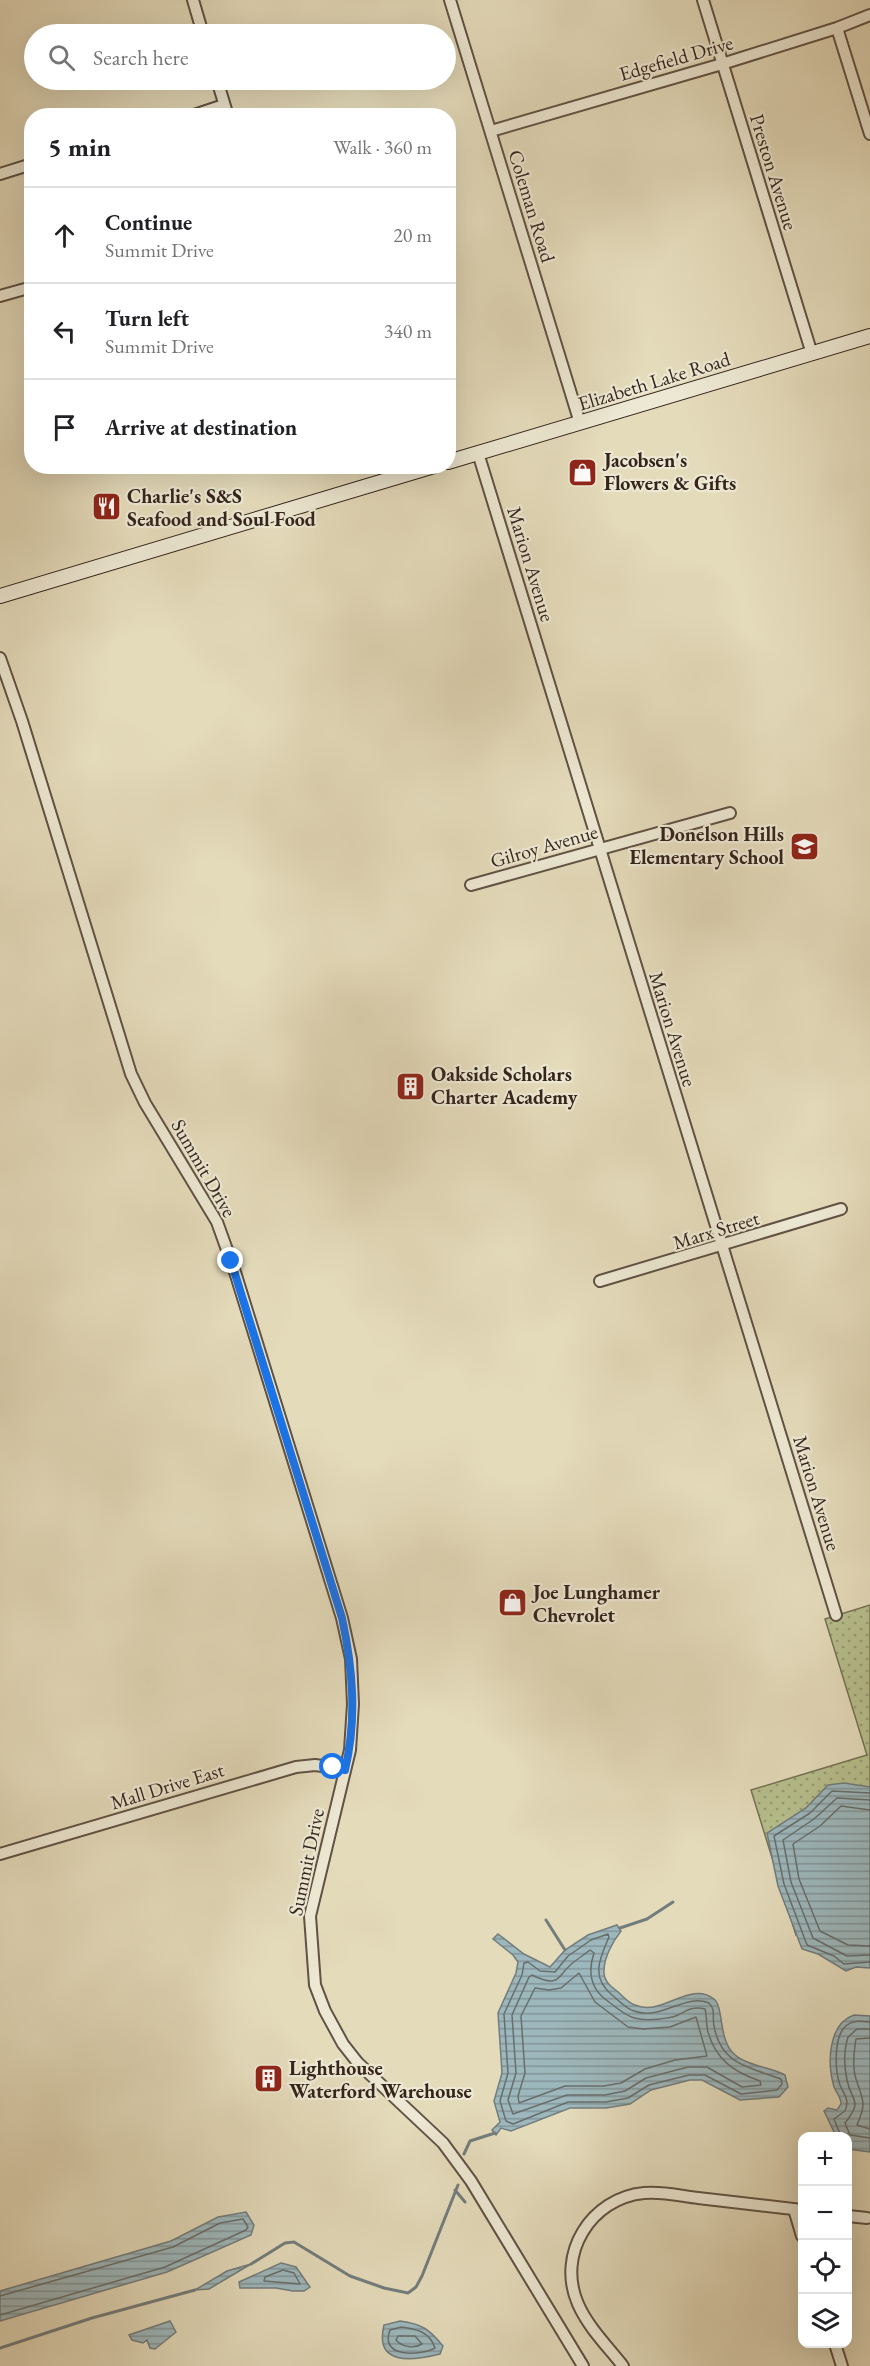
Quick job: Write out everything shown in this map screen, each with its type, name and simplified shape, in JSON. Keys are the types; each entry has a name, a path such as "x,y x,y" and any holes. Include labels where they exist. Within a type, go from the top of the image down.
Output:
{"main road":[{"name":"Elizabeth Lake Road","path":"456,460 870,336"},
{"path":"0,596 407,474"}],"street":[{"path":"193,0 200,24"},
{"name":"Coleman Road","path":"450,0 580,423"},
{"name":"Preston Avenue","path":"703,0 812,354"},
{"name":"Edgefield Drive","path":"491,131 722,64 837,28 870,15"},
{"path":"837,28 870,134"},
{"path":"220,90 225,108"},
{"path":"0,174 24,166"},
{"path":"0,296 24,289"},
{"name":"Marion Avenue","path":"478,453 836,1615"},
{"name":"Summit Drive","path":"0,658 22,721 131,1074 145,1103 217,1222 235,1272 342,1618 351,1659 353,1704 350,1750 310,1917 315,1985 325,2011 343,2044 358,2063 450,2152 502,2229 584,2366"},
{"name":"Gilroy Avenue","path":"471,885 730,813"},
{"name":"Marx Street","path":"600,1281 721,1247 841,1209"},
{"name":"Mall Drive East","path":"0,1854 296,1767 315,1765 345,1770"},
{"path":"623,2366 584,2316 572,2285 574,2250 581,2233 597,2214 617,2200 648,2193 798,2210"},
{"path":"852,2216 867,2218"},
{"path":"837,2348 842,2366"}],"green space":[{"path":"870,1605 870,1913 796,1935 751,1790 867,1755 825,1619"}],"water":[{"path":"844,1783 870,1787 870,1968 856,1967 846,1971 818,1954 802,1949 778,1886 767,1833 806,1808 828,1785"},
{"path":"617,1925 621,1931 609,1950 604,1968 605,1979 610,1986 630,2003 645,2007 695,1994 705,1994 714,1999 719,2009 723,2032 734,2054 745,2061 785,2075 788,2087 779,2097 740,2100 702,2080 690,2080 651,2090 630,2104 606,2108 570,2108 511,2131 501,2128 496,2135 492,2130 500,2122 494,2101 502,2073 498,2013 516,1973 518,1962 493,1939 498,1934 524,1954 550,1967 565,1950 588,1935"},
{"path":"854,2015 870,2016 870,2152 852,2150 852,2132 834,2132 824,2111 828,2108 837,2110 841,2104 834,2087 830,2056 834,2035 845,2020"},
{"path":"246,2212 254,2225 251,2235 167,2272 0,2321 0,2291 171,2241 218,2217"},
{"path":"281,2263 296,2267 310,2287 304,2291 240,2288 239,2282"},
{"path":"251,2264 209,2289 195,2290 227,2271"},
{"path":"170,2321 176,2332 155,2349 150,2348 147,2340 143,2343 132,2340 129,2335"},
{"path":"400,2321 429,2331 443,2346 440,2354 407,2359 390,2354 382,2338 384,2325"}],"waterway":[{"path":"620,1928 647,1919 673,1902"},
{"path":"546,1920 565,1950"},
{"path":"464,2154 470,2141 495,2133"},
{"path":"251,2264 285,2243 294,2242 350,2276 384,2288 408,2293 416,2287 422,2276 458,2185"},
{"path":"455,2190 465,2202"},
{"path":"0,2348 92,2318 195,2290"}],"place":[{"name":"Jacobsen's Flowers & Gifts","path":"583,472"},
{"name":"Charlie's S&S Seafood and Soul Food","path":"106,507"},
{"name":"Donelson Hills Elementary School","path":"805,846"},
{"name":"Oakside Scholars Charter Academy","path":"410,1086"},
{"name":"Joe Lunghamer Chevrolet","path":"512,1603"},
{"name":"Lighthouse Waterford Warehouse","path":"268,2079"}],"route":[{"path":"231,1261 342,1618 351,1659 353,1704 350,1750 345,1770 333,1767"}]}
